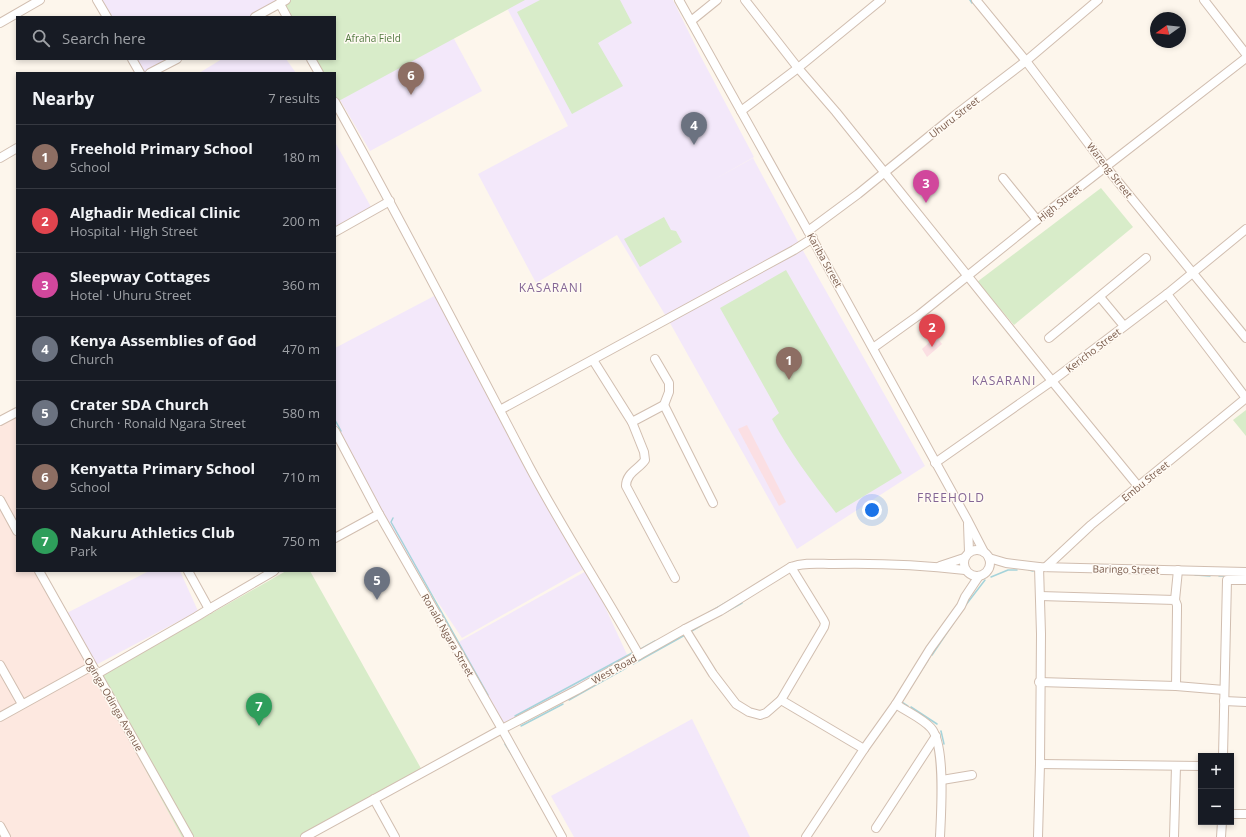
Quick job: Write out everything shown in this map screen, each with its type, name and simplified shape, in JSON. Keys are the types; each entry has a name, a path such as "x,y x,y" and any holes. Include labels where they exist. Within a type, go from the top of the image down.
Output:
{"street":[{"path":"0,23 40,0"},
{"path":"97,0 106,16"},
{"name":"Kariba Street","path":"679,0 813,238 986,555"},
{"path":"690,21 717,0"},
{"path":"746,0 798,68 836,112 1138,486"},
{"path":"741,111 798,68 881,0"},
{"name":"Wareng Street","path":"976,0 1026,61 1106,167 1246,338"},
{"name":"Uhuru Street","path":"808,231 858,194 954,116 1026,61 1098,0"},
{"path":"1204,0 1245,50"},
{"path":"257,16 282,1 287,16"},
{"name":"High Street","path":"873,348 968,276 1037,220 1246,58"},
{"path":"133,60 139,72"},
{"path":"152,72 174,60"},
{"path":"312,60 318,72"},
{"path":"336,104 390,201 529,466 567,535 612,607 639,655"},
{"path":"0,158 16,149"},
{"path":"1003,178 1037,220"},
{"path":"336,231 390,201"},
{"name":"Kericho Street","path":"935,463 1052,381 1167,294 1246,229"},
{"path":"500,410 794,250 813,238"},
{"path":"1049,338 1146,258"},
{"path":"1167,294 1246,398"},
{"path":"1100,297 1124,326"},
{"path":"632,422 664,405 669,392 669,383 655,359"},
{"path":"593,360 632,422 644,452 645,460 632,472 626,482 626,486 675,578"},
{"name":"Embu Street","path":"1042,567 1246,398"},
{"path":"664,405 713,503"},
{"path":"0,421 16,413"},
{"name":"Ronald Ngara Street","path":"336,433 379,514 562,837"},
{"path":"0,500 16,529"},
{"path":"336,537 379,514"},
{"path":"967,594 967,572 963,564 967,555 968,521"},
{"path":"967,555 976,550 986,555 990,565 985,574 979,576 967,572"},
{"name":"West Road","path":"937,567 967,555"},
{"name":"Baringo Street","path":"986,555 1006,563 1042,567 1246,572"},
{"name":"West Road","path":"307,837 720,611 791,567 804,564 864,563 937,567 967,572"},
{"name":"Baringo Street","path":"989,569 1006,563"},
{"path":"685,629 713,674 736,704 749,712 760,715 766,713 781,700 825,625 823,619 791,567"},
{"path":"1038,837 1040,764 1040,596 1042,567"},
{"path":"1176,686 1178,610 1175,600 1178,570"},
{"name":"Oginga Odinga Avenue","path":"40,572 189,837"},
{"path":"189,572 209,609"},
{"path":"96,674 272,572"},
{"path":"806,837 896,704 930,649 961,606 979,576"},
{"path":"1223,753 1227,580 1246,580"},
{"path":"1040,596 1175,600"},
{"path":"0,665 22,704"},
{"path":"0,716 92,666"},
{"path":"1040,682 1176,686 1224,690"},
{"path":"781,700 864,750"},
{"path":"1224,701 1246,702"},
{"path":"896,704 925,723 931,728 936,736 942,780 940,837"},
{"path":"876,828 936,736"},
{"path":"1040,764 1198,766"},
{"path":"1174,837 1176,766"},
{"path":"942,780 972,775"},
{"path":"374,799 395,837"},
{"path":"1234,814 1246,814"},
{"path":"1221,837 1222,825"},
{"path":"0,826 6,837"}],"shaded area":[{"path":"93,0 277,0 277,2 252,16 103,16"},
{"path":"521,0 673,0 700,55 754,157 710,182 753,158 801,247 925,466 797,549 670,323 617,235 536,283 478,174 568,126 507,8"},
{"path":"453,37 482,91 370,151 340,100"},
{"path":"132,60 174,60 154,72 138,72"},
{"path":"220,60 287,60 295,72 201,72"},
{"path":"336,144 371,207 336,227"},
{"path":"438,294 584,569 462,638 379,514 336,435 336,347"},
{"path":"936,336 942,344 927,357 922,349"},
{"path":"16,415 16,572 37,572 185,837 0,837 0,424"},
{"path":"747,425 786,502 779,506 738,429"},
{"path":"588,570 629,659 501,724 455,644"},
{"path":"147,572 180,572 198,611 90,668 61,616"},
{"path":"692,719 750,837 574,837 551,796"}],"green space":[{"name":"Afraha Field","path":"277,0 525,0 336,102 336,72 316,72 310,60 336,60 336,16 285,16"},
{"path":"540,0 620,0 632,23 598,43 623,86 572,114 517,12"},
{"path":"1101,188 1133,227 1014,325 977,282"},
{"path":"664,217 671,230 676,231 682,242 640,267 624,239"},
{"path":"786,270 902,473 836,513 802,468 779,432 772,419 779,413 720,308"},
{"path":"1246,410 1246,436 1233,420"},
{"path":"284,572 311,572 423,772 310,837 182,837 96,679"}],"waterway":[{"path":"336,422 341,431"},
{"path":"393,518 391,522 488,695"},
{"path":"991,577 1008,570 1017,570"},
{"path":"1029,570 1033,571"},
{"path":"1195,575 1210,576"},
{"path":"1219,576 1228,576"},
{"path":"965,606 985,580"},
{"path":"708,613 739,595"},
{"path":"724,613 742,603"},
{"path":"932,655 954,622"},
{"path":"690,632 702,625"},
{"path":"633,664 685,635"},
{"path":"639,650 655,641"},
{"path":"515,716 634,652"},
{"path":"912,685 928,660"},
{"path":"569,700 626,668"},
{"path":"902,702 908,706"},
{"path":"521,726 563,704"},
{"path":"911,707 937,724"},
{"path":"941,731 944,744"},
{"path":"505,744 515,760"},
{"path":"533,793 539,804"}],"place":[{"name":"Kenyatta Primary School","path":"411,95"},
{"name":"Kenya Assemblies of God","path":"694,145"},
{"name":"Sleepway Cottages","path":"926,203"},
{"name":"Alghadir Medical Clinic","path":"932,347"},
{"name":"Freehold Primary School","path":"789,380"},
{"name":"Crater SDA Church","path":"377,600"},
{"name":"Nakuru Athletics Club","path":"259,726"}],"district":[{"name":"KASARANI","path":"551,288"},
{"name":"KASARANI","path":"1004,381"},
{"name":"FREEHOLD","path":"951,498"}]}
